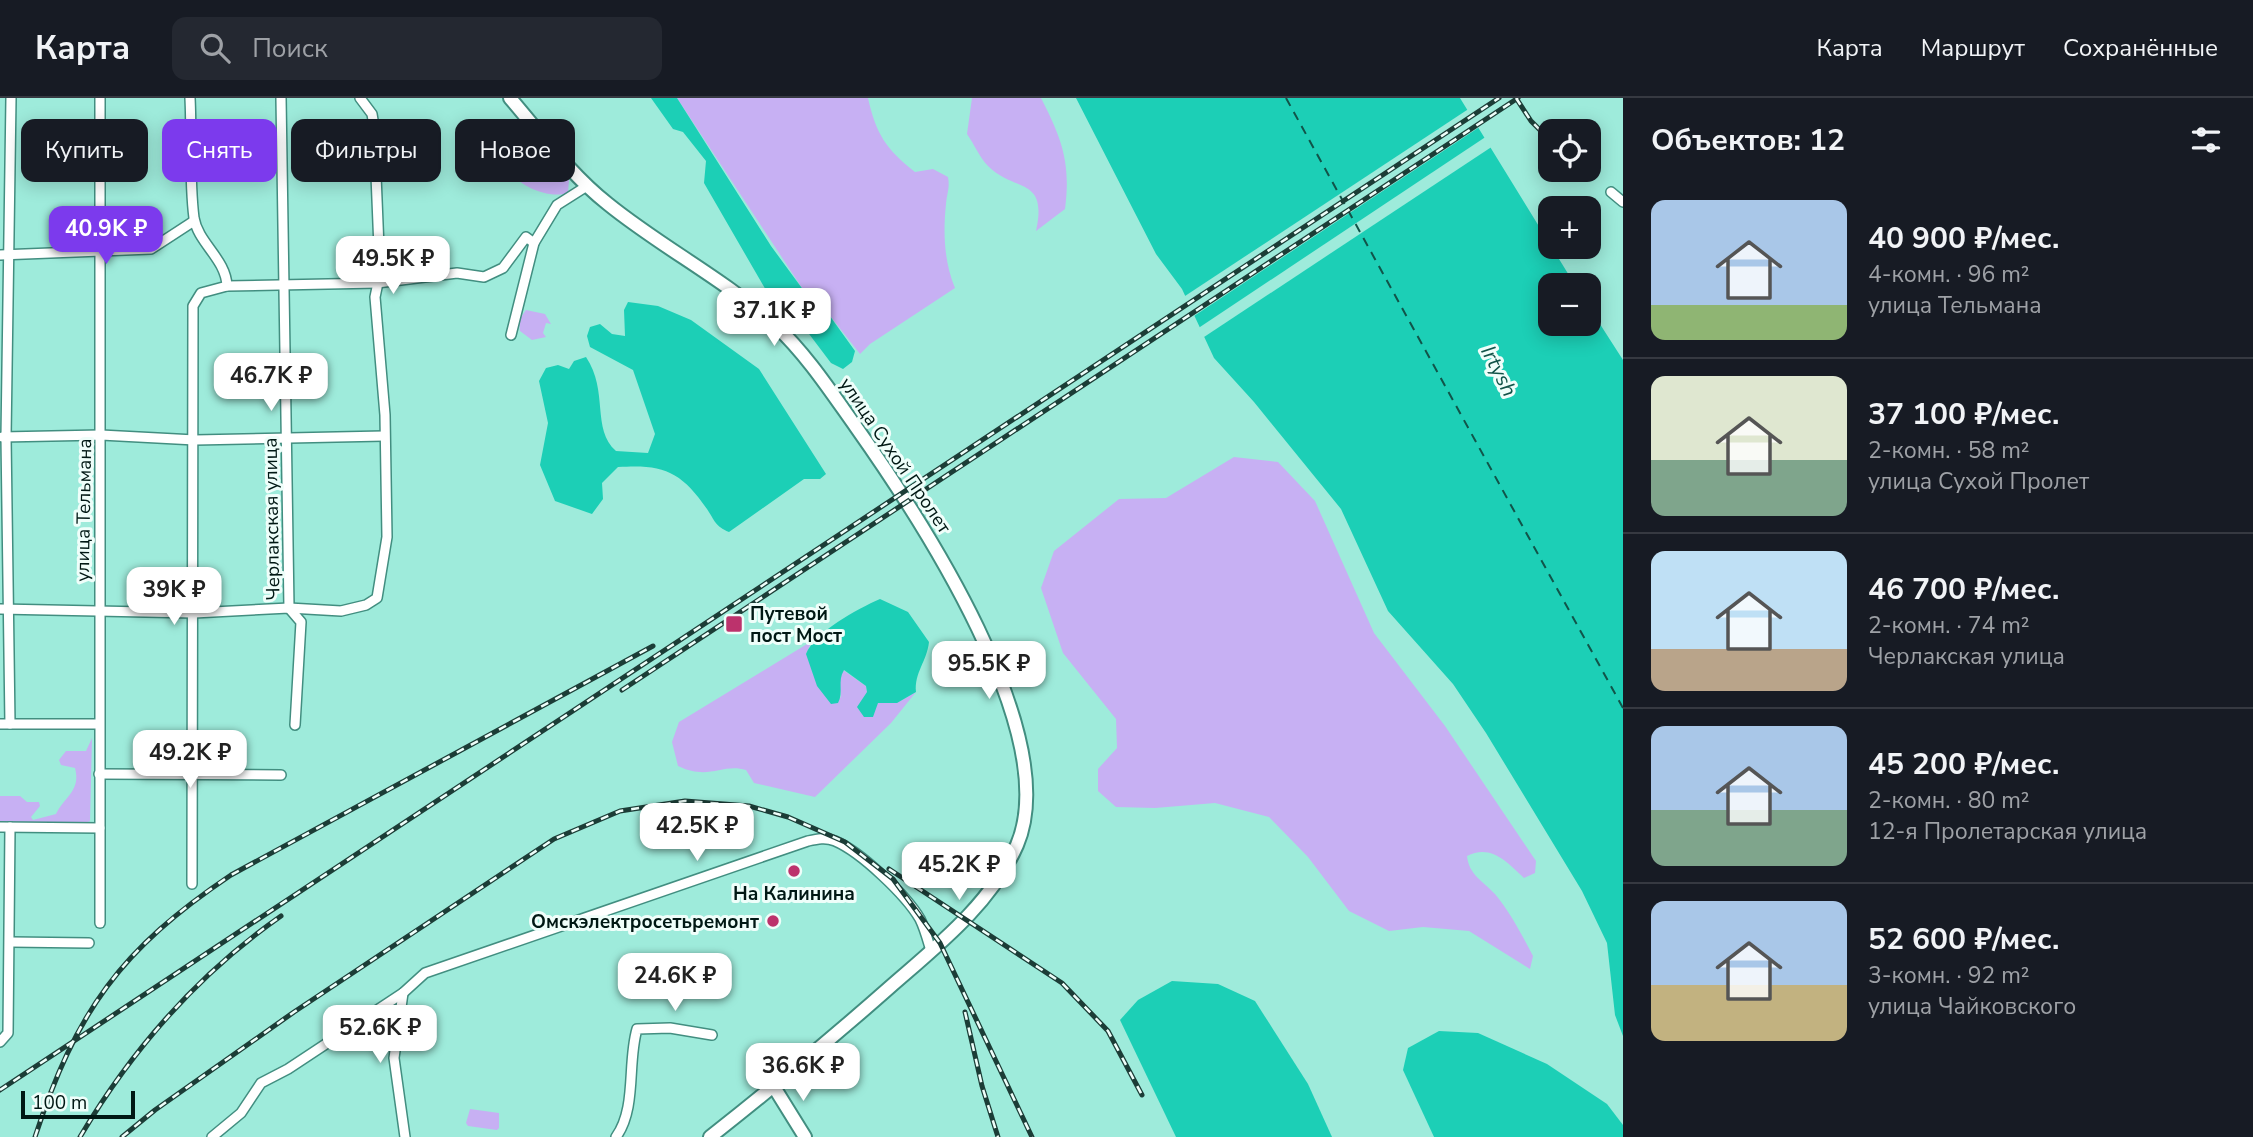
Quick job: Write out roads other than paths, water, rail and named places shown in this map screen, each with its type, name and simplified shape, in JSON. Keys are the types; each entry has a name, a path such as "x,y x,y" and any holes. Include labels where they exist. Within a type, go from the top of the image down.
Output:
{"main road":[{"name":"улица Сухой Пролет","path":"510,98 587,186 624,217 760,313 787,338 830,390 920,522 978,632 999,679 1020,747 1026,803 1021,832 1004,868 966,919 774,1087 710,1137"},
{"path":"774,1087 805,1137"}],"street":[{"path":"11,98 4,255 5,724 99,724"},
{"name":"улица Тельмана","path":"100,98 100,923"},
{"path":"190,98 194,221 217,257 226,276 227,286"},
{"name":"Черлакская улица","path":"281,98 289,608 301,622 295,725"},
{"path":"3,609 194,613 289,608 341,611 366,605 377,598 387,537 385,415 376,328 377,284 380,273 372,114 360,98"},
{"path":"192,884 195,298 201,293 227,286 377,284 457,273 485,277 503,268 530,240 557,205 587,186"},
{"path":"1611,192 1623,202"},
{"path":"4,255 150,249 194,221"},
{"path":"511,335 530,240"},
{"path":"3,436 102,435 195,440 384,436"},
{"path":"99,774 281,775"},
{"path":"0,1042 8,1033 11,943 5,827 100,828"},
{"path":"212,1137 241,1113 261,1083 288,1069 304,1055 403,993 425,973 808,841 825,838 860,857 905,899 921,921 931,951"},
{"path":"11,943 89,943"},
{"path":"403,993 394,1058 405,1137"},
{"path":"616,1137 623,1127 627,1110 632,1051 639,1027 712,1035"}],"water":[{"path":"651,98 677,98 771,246 804,291 827,312 855,351 852,362 843,369 831,363 797,318 767,292 704,183 706,161 683,132 673,129"},
{"name":"Irtysh","path":"1076,98 1460,98 1538,225 1538,259 1559,259 1568,273 1538,273 1538,336 1601,336 1601,326 1623,360 1623,1036 1615,1015 1607,943 1582,891 1453,684 1388,611 1341,509 1254,402 1214,358 1182,289 1156,254"},
{"path":"628,302 658,306 691,320 759,369 826,474 820,479 804,479 729,532 716,523 688,486 679,478 659,469 618,467 602,483 603,499 592,514 555,501 540,465 548,423 539,381 546,368 558,365 569,369 574,361 586,357 597,383 604,432 616,451 648,453 655,434 633,370 590,347 587,336 590,327 600,324 612,334 625,336 624,310"},
{"path":"880,599 908,612 929,642 917,679 916,692 897,703 878,703 873,717 864,717 857,707 867,692 866,686 844,670 840,699 838,703 831,704 817,686 806,654 827,630"},
{"path":"1172,981 1218,984 1255,1001 1308,1084 1332,1137 1176,1137 1120,1020 1138,1000"},
{"path":"1439,1031 1478,1033 1547,1064 1607,1104 1623,1125 1623,1137 1434,1137 1403,1070 1408,1048"}],"railway":[{"path":"0,1090 1499,98"},
{"path":"1516,98 1538,128"},
{"path":"622,690 1518,98"},
{"path":"35,1137 67,1053 107,986 131,957 193,902 231,875 653,646"},
{"path":"122,1137 155,1110 294,1012 554,839 620,811 685,801 749,806 788,817 845,842 893,879 940,943 1032,1137"},
{"path":"889,869 1062,983 1108,1031 1142,1095"},
{"path":"80,1137 121,1074 168,1016 222,963 281,916"},
{"path":"965,1012 982,1086 998,1137"}],"place":[{"name":"Путевой пост Мост","path":"734,624"},
{"name":"На Калинина","path":"794,871"},
{"name":"Омскэлектросетьремонт","path":"773,921"}]}
